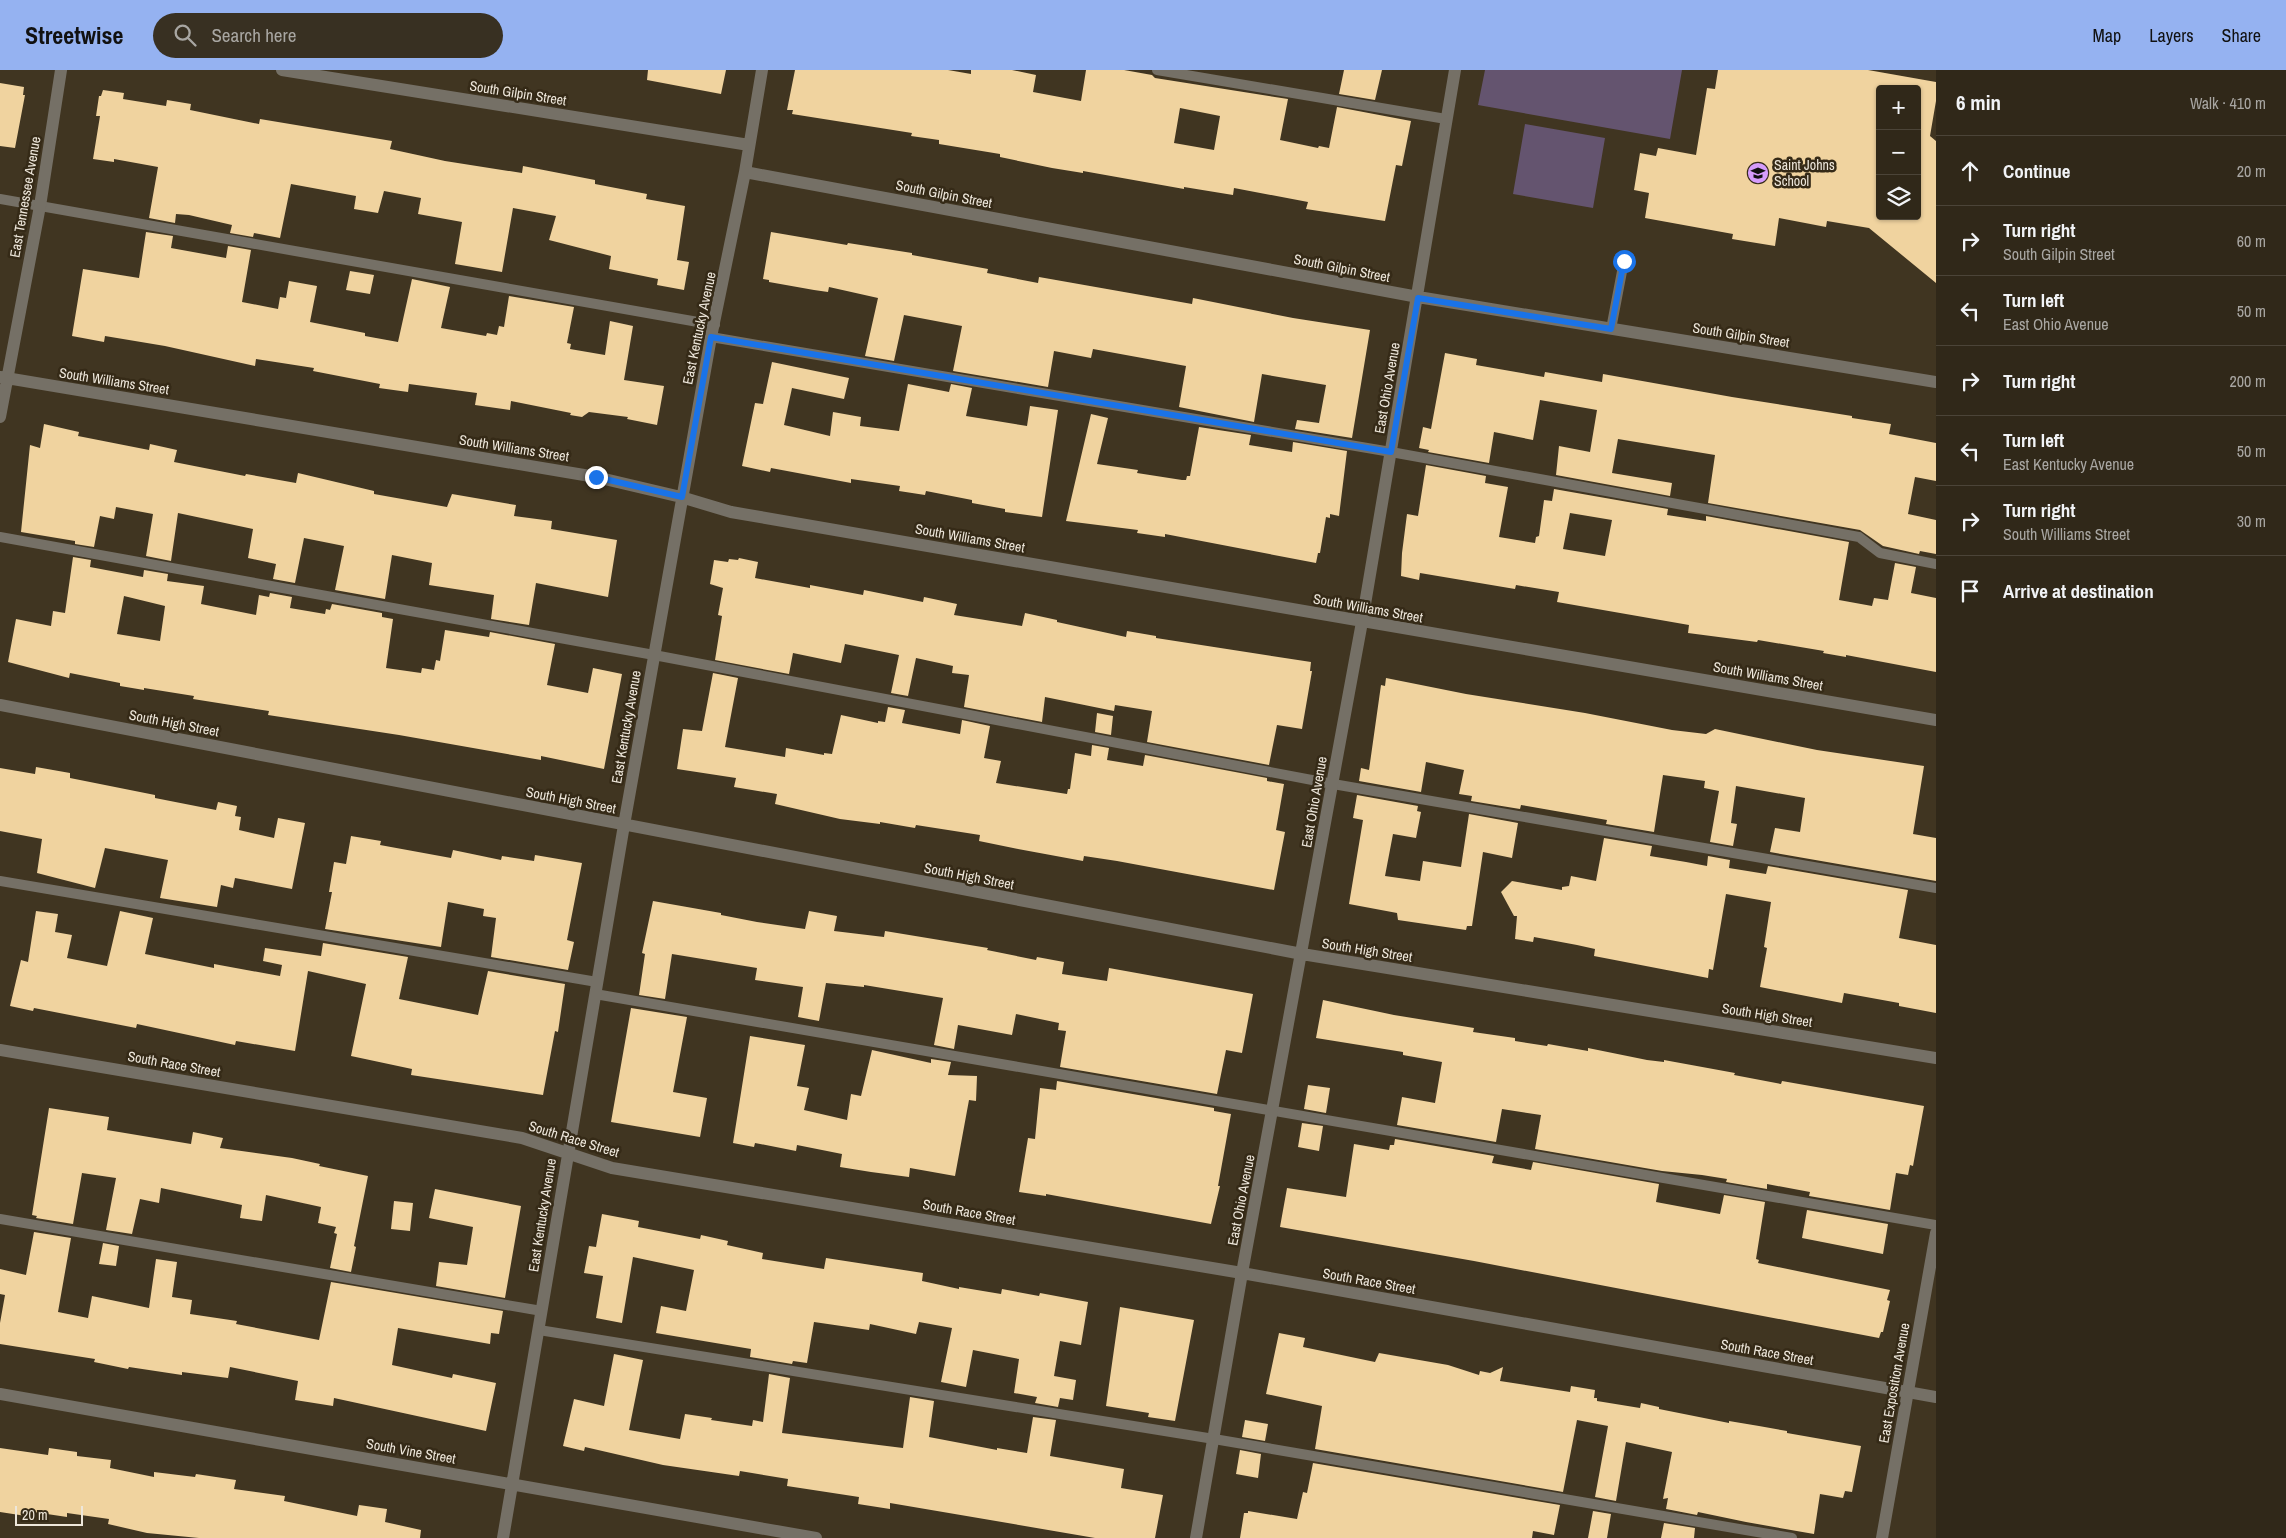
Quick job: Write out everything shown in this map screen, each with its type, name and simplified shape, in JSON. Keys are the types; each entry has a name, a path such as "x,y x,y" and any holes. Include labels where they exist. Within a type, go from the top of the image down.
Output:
{"street":[{"name":"East Tennessee Avenue","path":"0,418 3,378 40,206 61,70"},
{"name":"South Gilpin Street","path":"282,70 749,145"},
{"name":"East Kentucky Avenue","path":"503,1538 624,825 682,497 745,172 762,70"},
{"name":"East Ohio Avenue","path":"1196,1538 1242,1273 1362,622 1455,70"},
{"name":"South Gilpin Street","path":"745,172 1418,298 1936,382"},
{"name":"South Williams Street","path":"3,378 596,477 682,497 731,512 1936,720"},
{"name":"South High Street","path":"0,705 1302,954 1936,1058"},
{"name":"South Race Street","path":"0,1050 522,1138 612,1168 1242,1273 1936,1397"},
{"name":"East Exposition Avenue","path":"1882,1538 1936,1233"},
{"name":"South Vine Street","path":"0,1394 816,1538"}],"lane":[{"path":"1157,70 1446,119"},
{"path":"0,199 713,331 1859,538 1880,553 1936,564"},
{"path":"1611,329 1624,261"},
{"path":"0,536 654,656 1333,784 1936,888"},
{"path":"0,880 1273,1111 1936,1225"},
{"path":"0,1219 542,1311"},
{"path":"539,1330 1214,1439 1792,1538"}],"shaded area":[{"path":"1485,70 1682,70 1670,139 1478,105"},
{"path":"1525,124 1605,138 1593,208 1513,194"}],"building":[{"path":"648,70 726,70 721,94 647,80"},
{"path":"795,70 948,70 971,74 971,70 1012,70 1036,75 1033,92 1081,101 1086,70 1124,70 1152,75 1155,78 1288,99 1280,140 1318,148 1319,146 1329,148 1337,107 1411,121 1402,166 1396,165 1385,221 1306,209 1308,202 1234,188 1233,195 1184,187 1184,189 1083,171 1083,173 1052,168 1000,157 1000,154 939,144 939,140 911,136 912,133 792,114 793,110 787,110","holes":["1180,108 1220,116 1214,150 1174,143"]},
{"path":"1344,70 1382,70 1375,100 1339,94"},
{"name":"Saint Johns School","path":"1718,70 1868,70 1936,82 1936,101 1930,136 1936,141 1936,283 1869,228 1827,221 1826,227 1779,218 1775,246 1732,239 1733,234 1645,218 1649,193 1634,190 1640,153 1656,156 1658,148 1696,155 1707,88 1715,89"},
{"path":"0,83 24,87 23,95 25,95 15,148 0,146"},
{"path":"103,90 124,93 123,99 166,106 167,100 191,104 190,110 259,124 260,119 392,141 390,149 445,161 522,173 523,166 595,180 595,184 647,194 646,199 685,206 677,260 689,262 684,290 657,285 658,279 609,269 611,256 549,240 556,216 513,208 502,272 455,264 462,222 418,214 421,198 384,191 378,213 354,209 356,196 291,184 280,238 254,233 253,237 230,233 232,225 189,215 176,214 175,223 149,218 158,167 114,159 114,162 93,159 100,116 96,116 99,96 101,96"},
{"path":"146,232 173,236 171,248 226,258 228,246 251,250 242,302 278,309 280,297 286,298 289,281 317,286 310,322 365,333 365,336 398,342 412,279 450,287 441,328 486,336 487,333 497,335 499,326 504,327 509,296 574,307 567,343 571,344 570,349 605,355 610,321 633,326 624,380 664,386 657,425 627,419 628,417 589,412 582,417 511,401 510,410 475,405 477,393 409,384 408,392 379,388 380,384 313,371 314,368 256,359 255,366 165,346 105,336 104,342 72,336 83,269 139,278"},
{"path":"771,232 847,245 848,243 912,253 912,255 988,269 987,273 1038,283 1039,277 1192,304 1193,298 1293,318 1370,330 1352,438 1295,429 1297,420 1319,423 1326,385 1262,374 1254,422 1179,407 1186,366 1093,349 1091,358 1054,351 1048,387 953,371 962,326 904,315 894,361 865,356 878,298 829,287 828,292 769,282 769,280 763,279"},
{"path":"350,271 374,275 370,294 346,290"},
{"path":"1445,353 1477,359 1476,365 1544,377 1545,372 1602,382 1603,374 1891,424 1889,434 1936,443 1936,481 1915,477 1908,514 1936,520 1936,554 1920,551 1919,554 1883,546 1860,530 1708,503 1715,455 1618,439 1612,473 1672,483 1670,496 1556,475 1559,446 1590,452 1597,410 1540,400 1533,440 1494,432 1489,463 1428,452 1429,450 1419,448 1423,427 1431,429"},
{"path":"772,362 849,378 844,399 792,388 784,425 830,436 833,412 861,417 860,426 899,431 908,384 949,392 951,384 972,388 966,416 1027,426 1030,406 1058,410 1042,517 1005,512 1005,509 972,503 972,500 926,491 925,495 899,491 900,486 851,479 851,483 771,468 770,472 742,466 755,403 763,404"},
{"path":"1091,414 1108,418 1097,464 1138,470 1137,473 1182,480 1186,480 1187,476 1190,476 1199,427 1251,435 1249,445 1292,452 1293,442 1347,451 1339,516 1330,514 1330,518 1326,517 1320,553 1318,553 1316,563 1165,534 1165,537 1137,533 1138,530 1066,521"},
{"path":"44,424 79,432 78,436 149,450 150,444 177,450 174,462 245,476 246,474 296,483 298,473 374,491 374,494 447,507 452,494 516,505 514,516 552,521 551,529 617,540 608,597 536,583 529,625 491,619 494,595 429,585 432,563 392,555 385,599 335,590 344,546 304,538 295,583 273,579 276,564 248,558 253,529 178,513 171,561 146,556 153,514 116,507 114,519 100,516 94,547 75,544 75,541 21,532 30,445 40,448"},
{"path":"1426,465 1486,476 1485,483 1508,487 1499,537 1535,543 1536,537 1539,536 1544,500 1552,501 1554,489 1668,509 1667,515 1706,521 1706,516 1849,542 1839,600 1872,606 1874,598 1888,600 1895,563 1916,567 1911,593 1936,598 1936,672 1758,640 1757,642 1688,633 1689,625 1557,602 1559,592 1516,585 1515,589 1420,573 1419,580 1401,576 1407,514 1418,516","holes":["1570,513 1612,520 1605,556 1563,549"]},
{"path":"73,557 91,560 90,567 143,577 144,570 168,574 167,581 204,586 201,604 256,615 259,595 269,597 270,593 292,597 290,608 325,614 326,609 330,610 332,604 382,613 382,617 393,619 386,668 421,673 422,668 434,670 436,660 440,661 445,630 489,637 490,632 555,644 547,685 588,693 593,668 622,674 604,769 541,756 541,760 399,735 268,715 269,711 193,699 194,696 120,686 120,683 70,673 69,678 8,662 16,619 51,626 53,611 65,613","holes":["124,596 165,606 160,641 117,634"]},
{"path":"739,558 758,562 755,578 810,588 810,585 863,595 864,590 923,602 924,597 957,604 954,615 1022,626 1025,613 1126,637 1127,631 1156,636 1156,638 1311,662 1310,671 1312,671 1302,729 1277,725 1269,765 1147,742 1152,711 1115,705 1114,711 1045,697 1042,722 964,707 969,675 952,673 953,666 916,658 908,696 891,693 899,655 845,644 841,663 793,653 789,674 715,660 722,616 718,615 723,588 710,584 714,560 728,562 729,559 738,560"},
{"path":"713,673 738,678 725,747 785,757 786,748 824,755 824,753 832,754 841,715 878,723 878,721 885,722 888,707 905,710 902,723 960,734 962,720 990,726 984,758 1001,761 996,783 1067,794 1068,789 1070,789 1075,753 1091,756 1092,745 1109,748 1107,760 1143,766 1145,755 1267,778 1267,781 1284,784 1276,830 1285,832 1274,890 1117,861 1084,856 1083,861 1018,849 979,841 980,835 916,825 915,828 880,822 880,824 840,819 775,804 777,794 734,787 736,778 677,769 683,729 702,731"},
{"path":"1386,678 1672,730 1706,734 1715,729 1817,750 1924,766 1913,834 1936,838 1936,881 1770,852 1775,828 1800,832 1805,798 1736,786 1731,823 1737,824 1733,846 1710,842 1719,791 1704,788 1705,781 1663,775 1654,832 1606,824 1607,820 1521,805 1520,809 1471,801 1472,796 1459,794 1464,770 1426,762 1421,792 1359,781 1361,768 1369,770 1381,685 1385,686"},
{"path":"1097,713 1113,716 1111,735 1095,732"},
{"path":"36,767 70,773 70,778 155,795 155,798 216,810 218,802 237,806 235,816 241,817 239,830 274,838 278,818 305,823 292,889 235,878 233,888 221,885 217,907 160,898 168,860 105,848 95,888 37,873 42,839 0,831 0,768 35,774"},
{"path":"1357,795 1418,806 1417,811 1421,812 1416,838 1393,834 1385,876 1420,881 1423,861 1461,867 1469,814 1518,823 1512,858 1483,852 1472,926 1467,926 1466,930 1398,920 1397,913 1349,904 1363,820 1353,818"},
{"path":"351,836 381,841 380,845 451,858 453,850 501,860 502,856 534,861 535,855 582,863 567,940 574,942 568,970 491,957 496,918 483,916 484,909 448,902 441,947 325,929 332,892 329,892 334,862 346,864"},
{"path":"1604,838 1652,846 1650,856 1707,866 1708,856 1730,860 1729,868 1766,874 1768,866 1908,890 1899,938 1936,945 1936,1013 1899,1006 1899,1003 1844,993 1842,1003 1760,987 1767,948 1764,947 1771,902 1726,894 1713,970 1709,969 1708,978 1594,956 1595,949 1577,945 1534,937 1533,942 1515,939 1517,916 1514,916 1501,892 1512,881 1562,890 1562,887 1569,886 1571,876 1596,881"},
{"path":"653,901 721,913 721,915 757,922 805,929 809,911 837,916 834,931 884,937 885,931 988,948 987,950 1036,960 1037,957 1064,962 1062,974 1107,981 1109,968 1253,994 1242,1053 1226,1050 1217,1094 1060,1067 1066,1031 1058,1030 1059,1023 1016,1014 1012,1035 958,1025 954,1049 934,1045 943,998 864,985 864,987 826,983 819,1021 798,1017 803,987 755,980 757,968 672,954 665,999 639,995 645,954 642,953"},
{"path":"36,911 58,914 55,932 72,935 67,958 107,966 120,911 153,918 145,954 214,968 214,964 280,976 282,965 263,961 265,948 321,956 323,943 408,957 399,999 478,1015 488,971 565,984 558,1032 555,1031 543,1095 411,1075 412,1069 351,1056 366,984 308,971 295,1051 236,1041 235,1045 137,1024 136,1028 34,1008 33,1011 10,1006 21,960 28,962"},
{"path":"1323,1000 1394,1015 1474,1028 1473,1032 1515,1038 1515,1041 1547,1046 1548,1044 1588,1051 1588,1048 1647,1060 1664,1062 1664,1060 1735,1073 1734,1075 1781,1084 1782,1081 1924,1106 1913,1166 1910,1165 1908,1175 1896,1173 1890,1210 1809,1196 1810,1192 1767,1184 1767,1189 1726,1182 1727,1179 1662,1171 1535,1149 1541,1115 1502,1109 1496,1142 1397,1125 1402,1097 1435,1103 1442,1062 1403,1055 1403,1052 1316,1038"},
{"path":"631,1008 687,1017 673,1092 707,1098 700,1137 611,1122"},
{"path":"750,1036 805,1045 797,1086 809,1088 804,1110 847,1120 851,1094 861,1096 872,1050 931,1063 931,1059 951,1062 948,1075 977,1076 976,1101 969,1100 955,1176 910,1168 909,1177 871,1172 840,1167 842,1154 797,1145 796,1151 755,1143 754,1147 733,1143"},
{"path":"1057,1081 1214,1108 1214,1111 1231,1114 1218,1186 1220,1186 1211,1224 1046,1194 1046,1196 1019,1192 1028,1138 1035,1139 1040,1088 1056,1090"},
{"path":"1308,1085 1330,1088 1326,1113 1304,1109"},
{"path":"49,1108 109,1117 107,1130 191,1144 193,1132 223,1138 220,1148 292,1158 320,1164 319,1166 368,1176 354,1246 356,1247 351,1272 330,1268 337,1234 334,1233 336,1227 318,1223 321,1207 266,1195 262,1221 240,1218 242,1205 161,1188 159,1203 140,1199 132,1234 106,1230 116,1178 82,1173 73,1224 36,1218 37,1216 32,1215"},
{"path":"1302,1123 1323,1126 1319,1151 1298,1147"},
{"path":"1395,1139 1494,1156 1492,1163 1531,1170 1533,1162 1659,1184 1656,1202 1720,1214 1724,1195 1765,1202 1756,1259 1759,1260 1758,1263 1890,1290 1887,1300 1890,1301 1883,1332 1881,1332 1879,1338 1474,1261 1280,1227 1287,1188 1346,1197 1354,1144 1389,1150 1390,1145 1394,1145"},
{"path":"435,1189 521,1206 505,1298 436,1286 439,1262 467,1265 473,1227 429,1218"},
{"path":"394,1201 413,1203 410,1231 391,1229"},
{"path":"1807,1210 1888,1224 1883,1254 1802,1238"},
{"path":"602,1214 639,1221 638,1227 700,1239 701,1235 728,1241 727,1245 763,1253 762,1259 824,1269 826,1258 923,1273 922,1281 959,1289 959,1287 1001,1294 1002,1289 1039,1296 1040,1293 1088,1302 1081,1345 1060,1341 1054,1376 1076,1380 1073,1400 1060,1398 1058,1407 1035,1403 1037,1397 1014,1393 1019,1359 973,1350 966,1387 941,1382 952,1328 919,1322 916,1334 870,1324 869,1330 814,1322 807,1363 793,1361 792,1364 750,1357 751,1349 656,1333 661,1306 686,1311 694,1270 633,1257 622,1323 596,1318 603,1276 584,1273 589,1246 596,1247"},
{"path":"34,1232 71,1238 58,1312 88,1318 92,1296 149,1308 156,1259 177,1262 172,1297 192,1300 190,1314 237,1321 236,1324 319,1340 331,1282 503,1311 499,1334 491,1333 490,1344 398,1328 392,1365 452,1378 453,1374 496,1383 486,1431 334,1398 333,1406 295,1400 298,1381 230,1367 228,1378 182,1372 182,1375 129,1367 128,1369 94,1362 95,1359 0,1344 0,1323 5,1295 0,1294 0,1269 26,1275"},
{"path":"103,1243 119,1246 116,1266 99,1264"},
{"path":"1120,1307 1194,1320 1175,1421 1148,1417 1149,1413 1106,1406"},
{"path":"1279,1333 1305,1338 1303,1347 1375,1362 1379,1353 1448,1365 1479,1375 1480,1371 1490,1373 1503,1367 1500,1381 1570,1392 1571,1386 1595,1390 1594,1398 1597,1398 1597,1401 1640,1408 1641,1403 1659,1407 1659,1409 1729,1423 1729,1421 1759,1426 1861,1446 1852,1492 1845,1491 1843,1498 1820,1494 1814,1534 1698,1512 1697,1515 1666,1509 1668,1498 1663,1499 1672,1452 1626,1442 1616,1501 1595,1497 1608,1426 1577,1420 1563,1492 1315,1449 1322,1406 1266,1394"},
{"path":"614,1354 643,1360 629,1430 680,1439 685,1414 752,1426 753,1420 763,1422 769,1374 790,1378 782,1433 903,1448 910,1397 934,1401 929,1437 997,1450 997,1448 1027,1453 1033,1417 1056,1420 1050,1456 1124,1469 1121,1488 1163,1495 1155,1538 1095,1538 890,1503 890,1509 858,1504 859,1497 787,1486 788,1479 740,1471 739,1476 663,1465 585,1447 584,1451 563,1446 574,1399 604,1406"},
{"path":"1245,1420 1268,1424 1265,1441 1242,1437"},
{"path":"0,1448 48,1455 49,1448 77,1452 77,1456 111,1460 110,1468 154,1477 154,1472 195,1477 196,1474 236,1480 234,1489 285,1496 284,1501 357,1516 359,1505 387,1509 385,1522 421,1530 420,1538 199,1538 147,1533 108,1524 109,1519 67,1513 67,1517 27,1511 26,1516 0,1512"},
{"path":"1240,1450 1261,1454 1258,1478 1236,1474"},
{"path":"1313,1463 1560,1505 1554,1535 1533,1531 1532,1538 1240,1538 1244,1513 1248,1513 1248,1511 1297,1519 1303,1492 1307,1493"},
{"path":"1593,1511 1611,1514 1607,1538 1588,1538"},
{"path":"1664,1523 1695,1528 1694,1538 1661,1538"}],"place":[{"name":"Saint Johns School","path":"1758,173"}],"route":[{"path":"596,477 682,497 711,337 1391,452 1418,298 1611,329 1624,261"}]}
